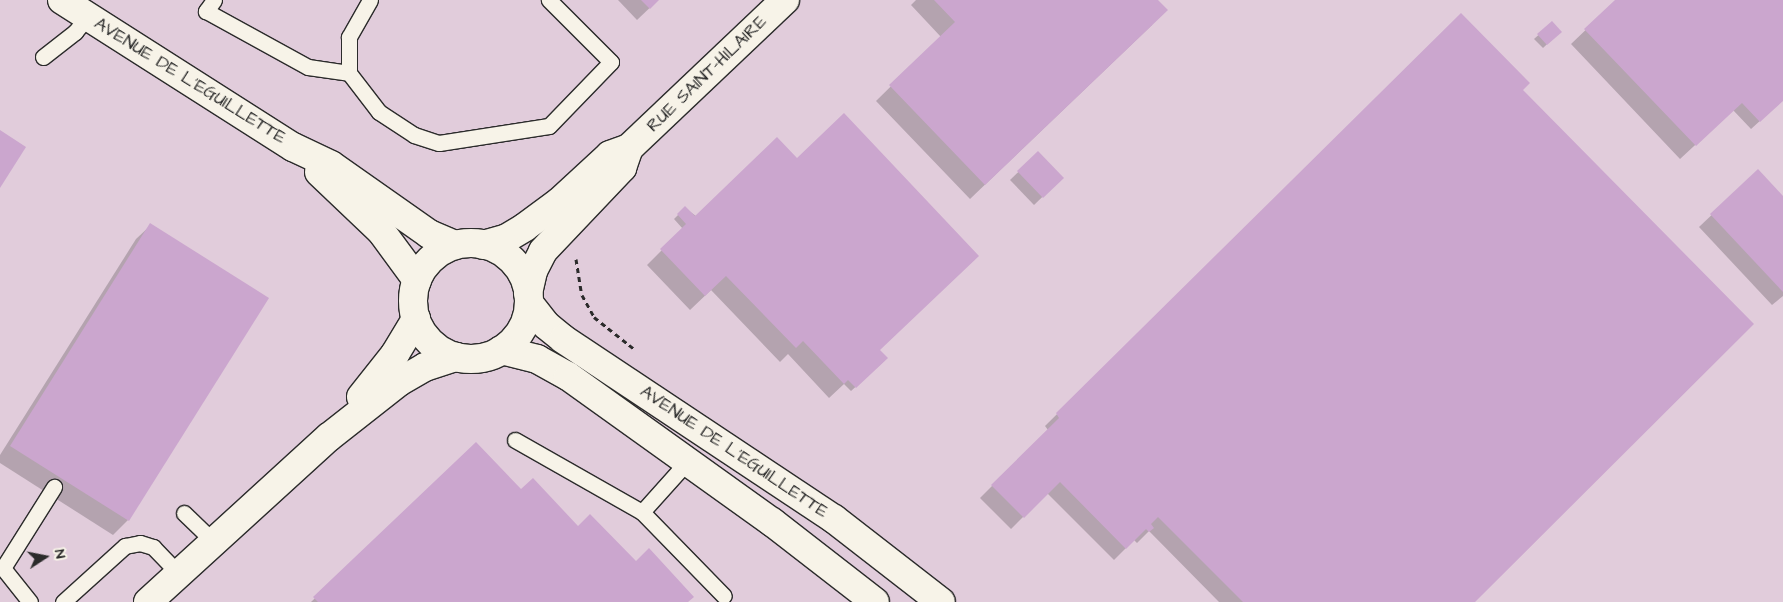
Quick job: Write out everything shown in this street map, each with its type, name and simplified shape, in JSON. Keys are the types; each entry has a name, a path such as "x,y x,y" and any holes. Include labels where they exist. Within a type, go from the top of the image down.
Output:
{"street":[{"name":"AVENUE DE L'EGUILLETTE","path":"62,0 293,147 331,165 429,234 455,245"},
{"name":"RUE SAINT-HILAIRE","path":"483,245 507,238 526,226 559,202 610,155 629,148 785,0"},
{"name":"AVENUE DE L'EGUILLETTE","path":"293,147 381,231 417,280"},
{"name":"RUE SAINT-HILAIRE","path":"528,298 533,271 543,251 622,168 629,148"},
{"path":"148,602 329,437 399,382 425,367 456,357 486,357 501,350 519,332 528,298 517,266 505,254 483,245 455,245 429,260 417,280 413,299 416,318 424,336 438,349 456,357"},
{"name":"AVENUE DE L'EGUILLETTE","path":"528,298 546,325 563,339 834,519 941,602"},
{"path":"329,437 395,354 416,318"},
{"name":"AVENUE DE L'EGUILLETTE","path":"501,350 537,359 556,368 686,463 772,522 875,602"}],"lane":[{"path":"214,0 206,11 308,67 348,73"},
{"path":"370,0 349,37 348,73 379,112 414,135 439,143 550,126 611,62 549,0"},
{"path":"43,57 75,32 88,16"},
{"path":"516,440 642,512 724,596"},
{"path":"642,512 686,463"},
{"path":"30,602 3,568 54,487"},
{"path":"184,513 214,542"},
{"path":"63,602 125,546 140,543 152,547 179,574"}],"shaded area":[{"path":"0,0 1783,0 1783,602 0,602"}],"building":[{"path":"641,0 659,0 650,9"},
{"path":"934,0 1158,0 1168,10 985,185 889,85 955,22"},
{"path":"1615,0 1783,0 1783,101 1760,122 1742,103 1696,146 1584,29"},
{"path":"1461,13 1530,83 1523,90 1754,324 1475,602 1243,602 1158,517 1151,524 1154,528 1149,532 1146,529 1126,549 1060,482 1024,518 991,485 1059,418 1056,413"},
{"path":"1552,21 1562,32 1547,45 1537,34"},
{"path":"844,113 979,256 880,350 888,358 856,388 848,380 844,384 803,341 796,348 726,276 705,296 660,249 686,224 677,214 685,206 695,216 777,137 797,158"},
{"path":"0,130 26,147 0,188"},
{"path":"1038,151 1064,178 1043,198 1017,171"},
{"path":"1758,169 1783,196 1783,292 1710,214"},
{"path":"150,223 269,298 129,521 10,446"},
{"path":"476,442 521,489 533,478 578,526 590,514 636,561 649,548 694,597 688,602 318,602 313,597"}]}
